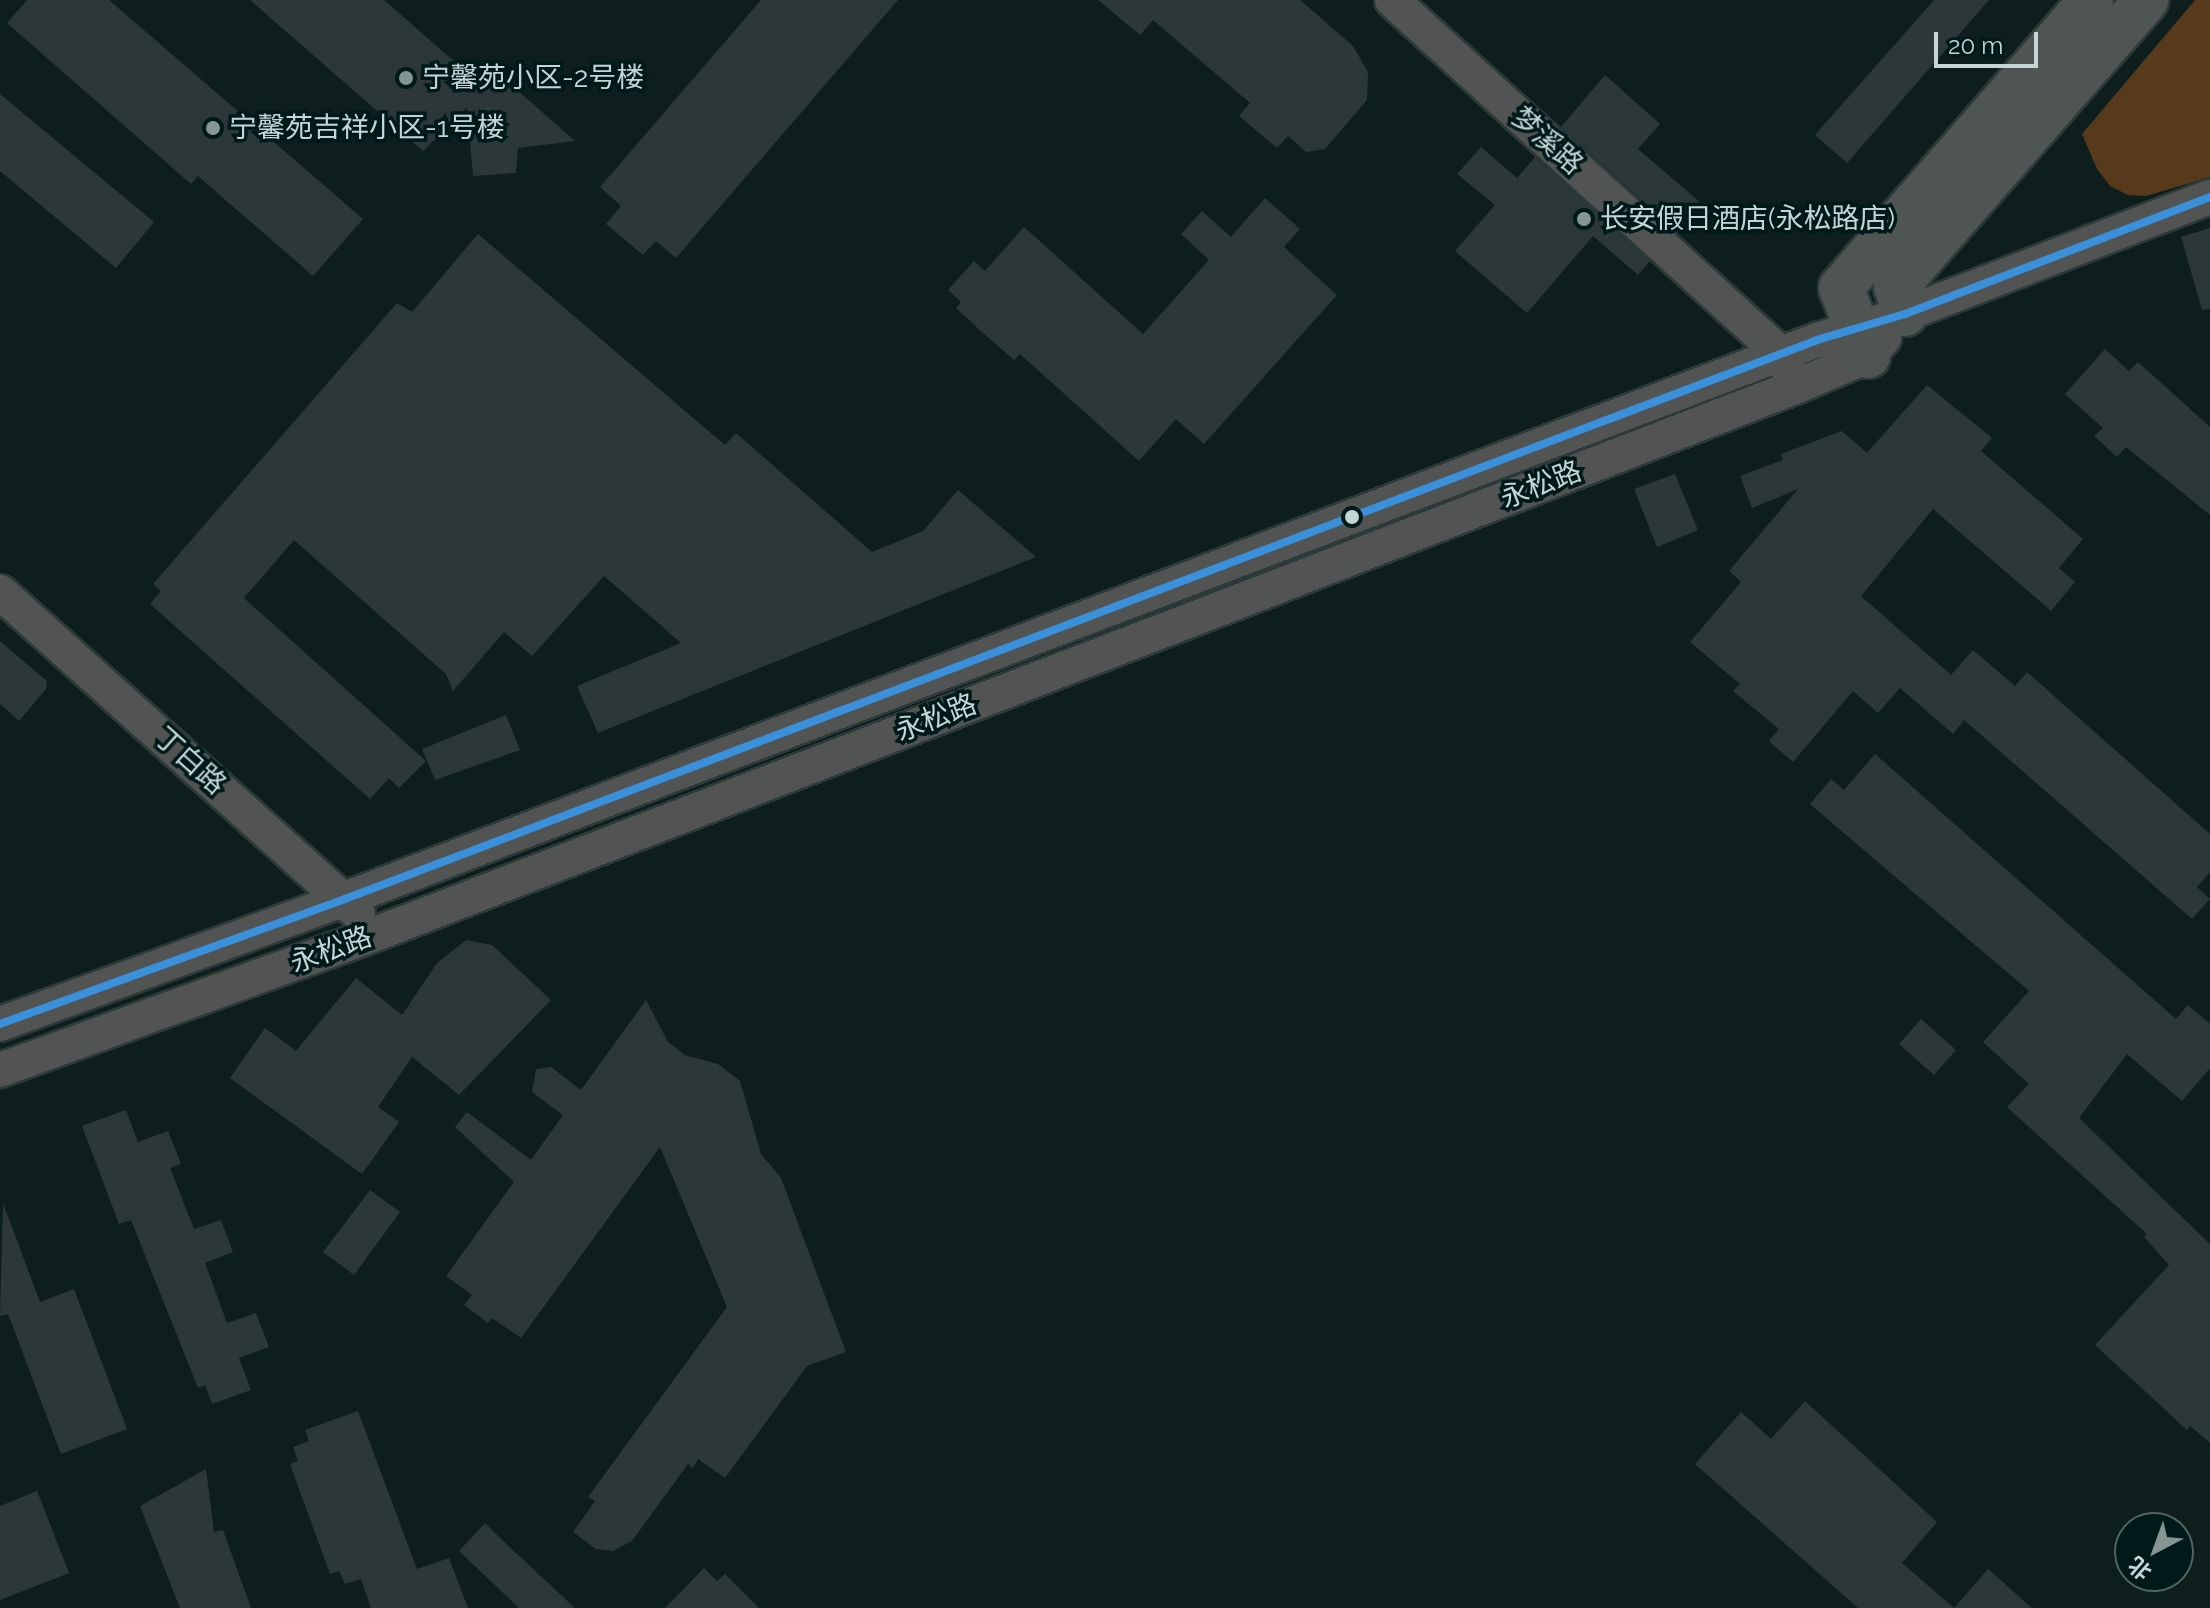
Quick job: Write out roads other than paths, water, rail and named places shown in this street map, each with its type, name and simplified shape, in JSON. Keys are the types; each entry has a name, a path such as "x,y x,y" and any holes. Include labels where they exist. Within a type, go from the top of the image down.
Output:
{"main road":[{"path":"1862,341 1841,288 2091,0"},
{"path":"1905,314 1896,287 2146,0"}],"street":[{"name":"梦溪路","path":"1392,0 1781,354 1795,387"},
{"name":"永松路","path":"0,1070 378,933 1795,387 1905,314 2210,197"},
{"name":"永松路","path":"0,1024 345,899 1781,354 1862,341"},
{"name":"丁白路","path":"0,592 345,899 378,933"}],"place":[{"name":"宁馨苑小区-2号楼","path":"406,78"},
{"name":"宁馨苑吉祥小区-1号楼","path":"213,128"},
{"name":"长安假日酒店(永松路店)","path":"1584,219"}]}
